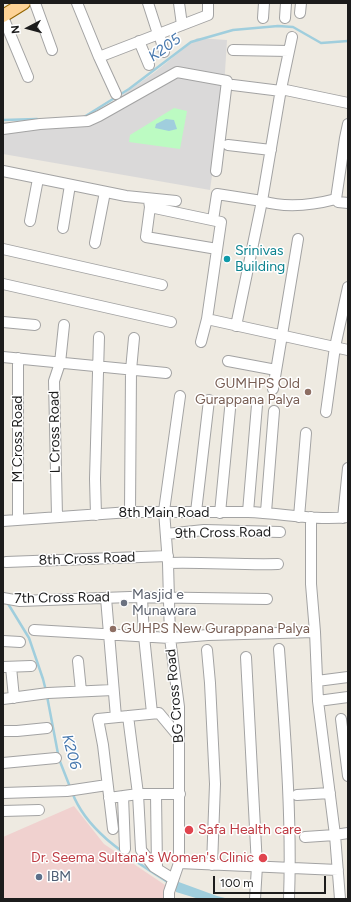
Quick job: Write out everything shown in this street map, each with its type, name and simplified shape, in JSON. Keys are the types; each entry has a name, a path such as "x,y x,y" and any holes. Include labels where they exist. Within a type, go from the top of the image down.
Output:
{"main road":[{"path":"3,16 24,3"}],"street":[{"path":"9,3 3,16 28,77"},
{"path":"34,3 52,50"},
{"path":"77,3 116,94"},
{"path":"148,3 164,52"},
{"path":"179,3 182,25"},
{"path":"99,57 208,15 208,3"},
{"path":"263,18 264,3"},
{"path":"285,18 286,3"},
{"path":"236,326 262,201 281,90 292,37"},
{"path":"140,40 149,65"},
{"path":"233,50 289,51"},
{"path":"3,129 40,124 88,121 177,72 226,81 216,170"},
{"path":"233,85 281,90 348,103"},
{"path":"336,199 348,124"},
{"path":"228,145 271,150"},
{"path":"3,171 105,192 221,222 207,319 201,342"},
{"path":"30,221 38,179"},
{"path":"63,228 70,185"},
{"path":"95,243 105,192"},
{"path":"213,220 217,194 262,201 271,204 293,205 321,203 336,199"},
{"path":"336,199 338,202 348,203"},
{"path":"149,203 176,201"},
{"path":"149,203 146,237 217,250"},
{"path":"273,390 298,239"},
{"path":"3,250 162,285"},
{"path":"3,284 171,322"},
{"path":"326,412 335,347 348,286"},
{"path":"207,319 348,350"},
{"path":"3,322 35,326"},
{"name":"L Cross Road","path":"57,516 54,381 60,363 64,325"},
{"path":"96,514 100,337"},
{"path":"130,512 131,370 134,338"},
{"path":"3,357 166,373"},
{"name":"M Cross Road","path":"18,358 18,519"},
{"path":"228,361 276,370"},
{"name":"BG Cross Road","path":"169,899 172,881 179,863 179,707 170,638 168,560 164,511 180,396"},
{"path":"196,512 209,400"},
{"path":"248,512 257,406"},
{"path":"220,513 230,409"},
{"path":"266,512 274,411"},
{"path":"299,517 306,433"},
{"path":"346,517 348,468"},
{"name":"8th Main Road","path":"3,521 57,516 164,511 220,513 266,512 299,517 346,517"},
{"path":"311,517 311,584 318,701 335,836 338,870 337,899"},
{"name":"9th Cross Road","path":"166,534 204,530 280,532"},
{"name":"8th Cross Road","path":"6,562 168,560 244,564 278,564"},
{"name":"7th Cross Road","path":"3,598 20,601 106,598 267,599"},
{"path":"106,598 116,717"},
{"path":"142,598 144,636 152,713"},
{"path":"34,630 170,638 208,635 315,632"},
{"path":"3,641 20,642"},
{"path":"279,649 287,758 290,899"},
{"path":"207,650 215,784 212,865"},
{"path":"246,657 257,866 255,899"},
{"path":"78,661 81,691"},
{"path":"14,698 7,667 31,666"},
{"path":"317,681 348,677"},
{"path":"3,699 81,691 113,690"},
{"path":"318,701 348,697"},
{"path":"113,829 103,745 98,719 159,713 179,737"},
{"path":"128,716 138,794 141,850 157,869 172,881"},
{"path":"341,719 348,776"},
{"path":"3,731 47,728"},
{"path":"3,763 56,758"},
{"path":"3,793 68,791 107,785"},
{"path":"297,795 330,793"},
{"path":"109,798 138,794 180,794"},
{"path":"156,794 157,869"},
{"path":"123,796 125,849"},
{"path":"3,811 39,810"},
{"path":"305,837 335,836 348,833"},
{"path":"179,863 338,870"}],"shaded area":[{"path":"197,38 227,40 224,88 210,190 3,154 3,123 84,119 121,96 155,72"},
{"path":"74,806 104,844 165,885 165,899 3,899 3,837"}],"green space":[{"path":"174,108 187,111 180,149 129,142 130,135"}],"water":[{"path":"166,119 174,120 177,129 169,131 155,128 156,124"},
{"path":"176,881 229,899 199,899 176,892"}],"waterway":[{"name":"K205","path":"84,117 129,89 191,42 233,30 278,26 293,27 321,43 348,41"},
{"name":"K205","path":"3,120 37,119"},
{"name":"K206","path":"7,602 29,638 46,691"},
{"name":"K206","path":"47,696 59,759 70,787"},
{"name":"K206","path":"72,792 79,807 99,832 125,854 166,881"}],"place":[{"name":"Srinivas Building","path":"227,259"},
{"name":"GUMHPS Old Gurappana Palya","path":"308,392"},
{"name":"Masjid e Munawara","path":"124,603"},
{"name":"GUHPS New Gurappana Palya","path":"113,629"},
{"name":"Safa Health care","path":"189,830"},
{"name":"Dr. Seema Sultana's Women's Clinic","path":"263,858"},
{"name":"IBM","path":"39,877"}]}
